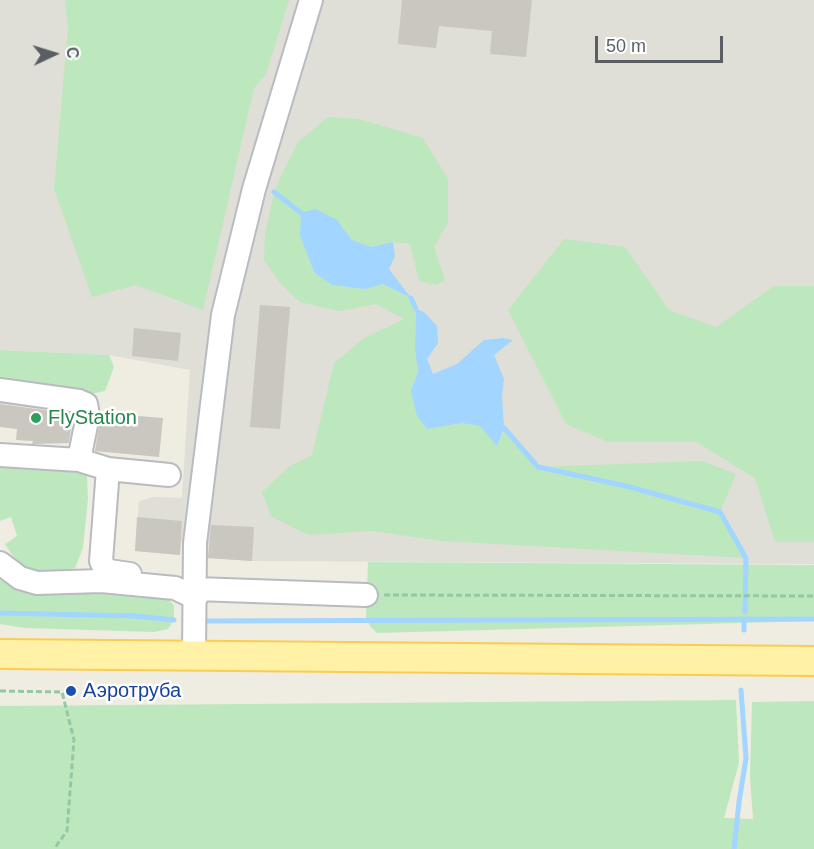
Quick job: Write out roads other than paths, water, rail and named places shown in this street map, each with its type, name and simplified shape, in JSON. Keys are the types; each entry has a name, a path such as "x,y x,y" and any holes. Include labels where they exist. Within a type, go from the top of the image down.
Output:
{"main road":[{"path":"0,654 814,661"}],"lane":[{"path":"194,655 189,592 223,315 254,189 311,0"},
{"path":"0,390 78,400 86,404 88,415 79,460"},
{"path":"0,455 79,460 108,469 169,475"},
{"path":"101,571 108,469"},
{"path":"0,563 29,582 48,584 101,571 189,592 366,595"}],"water":[{"path":"316,209 337,220 352,240 371,247 393,242 395,256 389,269 411,298 383,284 365,289 332,285 314,272 300,235 301,213"},
{"path":"416,309 424,312 437,326 438,343 427,359 433,374 457,364 484,340 503,338 513,340 494,355 504,379 502,396 504,428 497,446 480,426 462,423 427,429 417,416 411,391 418,372 415,349"}],"waterway":[{"path":"274,192 301,213"},
{"path":"411,298 416,309"},
{"path":"504,428 538,467 626,486 720,512 746,558 745,612"},
{"path":"0,613 135,616 174,620"},
{"path":"205,621 814,619"},
{"path":"744,620 744,630"},
{"path":"734,849 746,758 741,690"}],"place":[{"name":"FlyStation","path":"36,418"},
{"name":"Аэротруба","path":"71,691"}]}
